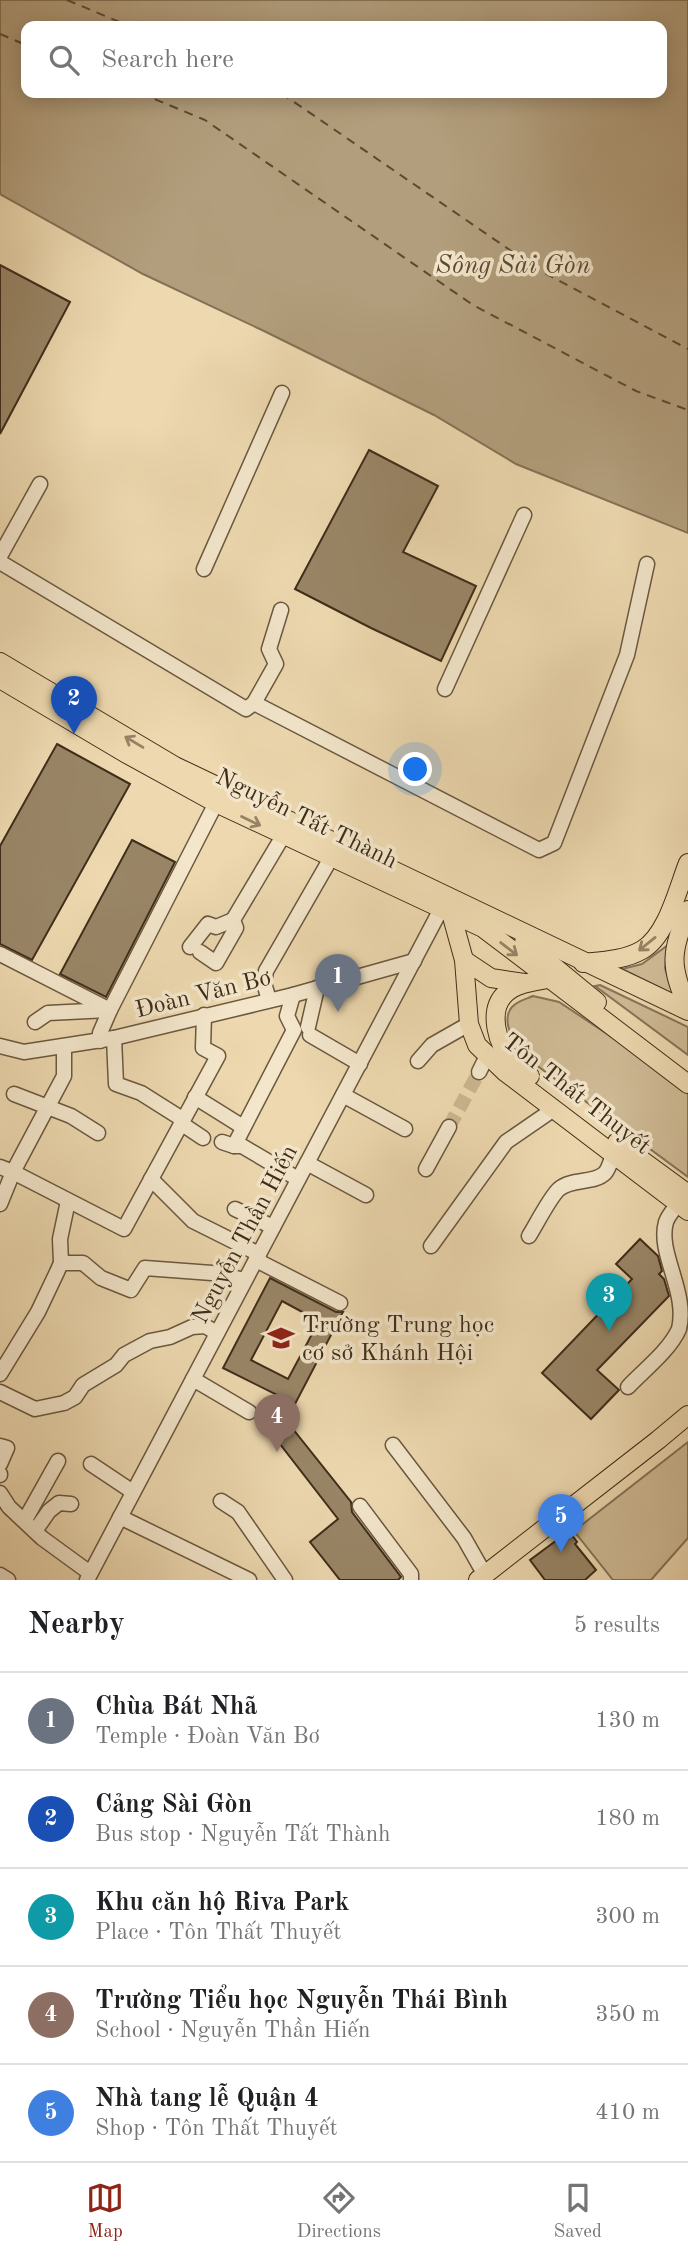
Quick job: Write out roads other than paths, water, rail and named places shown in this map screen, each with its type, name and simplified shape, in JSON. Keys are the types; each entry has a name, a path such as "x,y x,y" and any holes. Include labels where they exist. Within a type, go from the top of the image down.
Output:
{"main road":[{"name":"Nguyễn Tất Thành","path":"0,662 175,766 583,962 688,1009"},
{"name":"Nguyễn Tất Thành","path":"0,679 216,803 483,928 547,979 591,1004"},
{"path":"583,962 618,958 644,949 659,934 688,863"},
{"path":"688,910 676,941 673,960 676,980 688,1009"},
{"name":"Tôn Thất Thuyết","path":"446,911 464,960 469,1024 483,1064 616,1149"},
{"name":"Nguyễn Tất Thành","path":"503,924 591,1004"},
{"path":"464,960 491,978 526,983 547,979"},
{"name":"Tôn Thất Thuyết","path":"526,983 506,992 498,1001 495,1010 499,1032 513,1062 685,1203"},
{"path":"591,1004 688,1070"},
{"path":"591,1004 688,1084"},
{"path":"482,1578 688,1415"}],"street":[{"path":"204,569 282,393"},
{"path":"40,484 1,553 246,709 254,703 276,664 269,649 281,610"},
{"path":"445,689 524,515"},
{"path":"254,703 539,850 554,843 627,656 647,564"},
{"path":"203,1138 179,1117 141,1093 116,1084 107,1039 100,1033 216,803"},
{"path":"233,920 236,928 216,963 195,949 208,924 216,927 233,920 283,836"},
{"path":"269,1000 264,983 266,971 331,858"},
{"name":"Nguyễn Thần Hiến","path":"89,1576 414,961 446,911"},
{"path":"0,954 110,1010"},
{"name":"Đoàn Văn Bơ","path":"0,1046 24,1052 64,1048 293,995 414,961"},
{"path":"317,988 309,1031 359,1064"},
{"path":"293,995 287,1016 294,1030 243,1127 228,1144 242,1146 298,1179"},
{"path":"35,1022 48,1013 110,1010"},
{"path":"7,1170 124,1229 218,1056 203,1048 204,1015"},
{"path":"418,1061 432,1045 469,1024"},
{"path":"0,1204 7,1170 48,1107 64,1076 64,1048"},
{"path":"14,1094 84,1123 98,1133"},
{"path":"343,1095 405,1129"},
{"path":"195,1097 243,1127"},
{"path":"431,1246 506,1142 554,1109"},
{"path":"426,1169 449,1127"},
{"path":"529,1236 559,1189 579,1180 598,1178 607,1171 616,1149"},
{"path":"307,1163 366,1195"},
{"path":"151,1179 193,1221 340,1303"},
{"path":"0,1374 51,1289 61,1263 60,1239 68,1201"},
{"path":"628,1387 674,1338 680,1326 680,1286 665,1241 666,1221 685,1203"},
{"path":"235,1209 273,1227"},
{"path":"61,1263 83,1263 100,1278 131,1290 145,1268 212,1273 245,1280"},
{"path":"0,1392 35,1409 64,1403 75,1397 83,1385 116,1365 124,1355 150,1341 170,1337 192,1327 205,1326 217,1333"},
{"path":"193,1379 248,1412"},
{"path":"393,1445 464,1538 482,1578"},
{"path":"0,1464 4,1447"},
{"path":"24,1520 58,1461"},
{"path":"91,1464 133,1492"},
{"path":"0,1493 9,1507 89,1576"},
{"path":"221,1501 238,1512 283,1579"},
{"path":"37,1553 49,1511 59,1503 71,1504"},
{"path":"360,1506 411,1574 411,1580"},
{"path":"120,1517 249,1580"},
{"path":"0,1575 8,1580"}],"water":[{"name":"Sông Sài Gòn","path":"0,0 688,0 688,533 516,464 434,415 143,274 0,194"}],"tunnel":[{"path":"449,1127 479,1072"}],"place":[{"name":"Cảng Sài Gòn","path":"74,734"},
{"name":"Chùa Bát Nhã","path":"338,1012"},
{"name":"Khu căn hộ Riva Park","path":"609,1331"},
{"name":"Trường Trung học cơ sở Khánh Hội","path":"281,1338"},
{"name":"Trường Tiểu học Nguyễn Thái Bình","path":"277,1452"},
{"name":"Nhà tang lễ Quận 4","path":"561,1552"}]}
